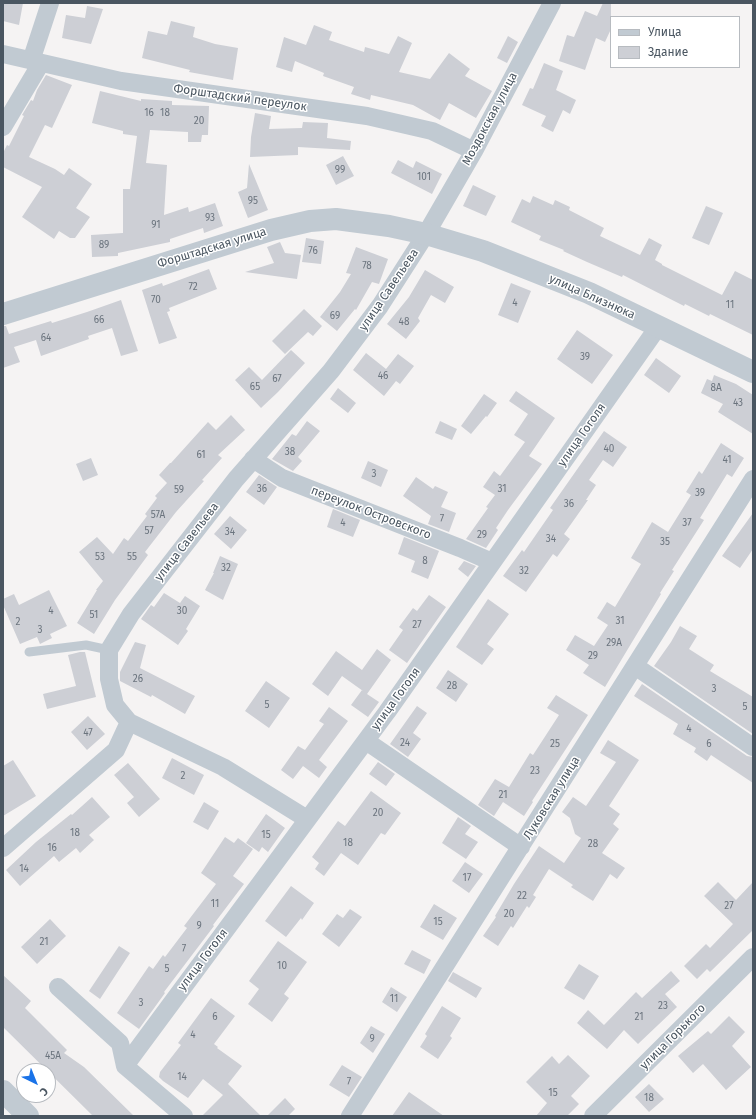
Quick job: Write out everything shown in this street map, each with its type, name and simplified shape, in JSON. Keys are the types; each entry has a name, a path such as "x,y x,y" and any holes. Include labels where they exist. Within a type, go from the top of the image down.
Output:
{"street":[{"path":"3,127 36,62 50,3"},
{"name":"Моздокская улица","path":"426,234 474,151 552,3"},
{"name":"Форштадский переулок","path":"3,54 121,80 367,116 432,131 474,151"},
{"name":"Форштадская улица","path":"3,314 271,230 310,221 336,219 358,221 426,234"},
{"name":"улица Близнюка","path":"426,234 483,251 589,293 753,372"},
{"name":"улица Савельева","path":"109,650 131,614 236,478 331,372 380,306 426,234"},
{"name":"улица Гоголя","path":"125,1066 366,741 658,327"},
{"name":"переулок Островского","path":"254,459 282,478 492,562"},
{"name":"Луковская улица","path":"350,1116 753,479"},
{"path":"109,650 109,679 115,705 129,722 223,767 307,820"},
{"path":"635,666 753,747"},
{"path":"3,848 116,750 129,722"},
{"path":"366,741 521,847"},
{"name":"улица Горького","path":"593,1116 753,957"},
{"path":"58,987 120,1043 125,1066 184,1116"},
{"path":"3,1091 28,1116"}],"lane":[{"path":"29,652 86,645 109,650"}],"building":[{"path":"3,3 23,3 19,25 3,21"},
{"path":"603,3 611,3 610,31 605,42 596,38 585,70 559,61 567,35 574,37 585,11 597,16"},
{"path":"87,6 103,9 91,44 62,38 66,15 85,18"},
{"path":"171,21 195,27 193,37 215,44 238,48 233,80 189,72 190,70 142,58 148,31 167,35"},
{"path":"314,25 332,32 329,40 364,52 365,47 389,54 398,36 412,43 399,72 430,79 449,53 470,69 465,76 492,91 476,118 449,103 440,120 413,105 371,95 370,100 351,94 354,87 323,76 324,73 295,61 292,72 276,67 284,37 306,45"},
{"path":"508,36 518,42 507,63 497,58"},
{"path":"544,63 563,71 556,90 576,100 570,114 563,110 553,132 541,126 546,116 522,105 530,88 533,89"},
{"path":"46,75 72,85 52,128 45,125 29,157 55,169 64,175 69,168 92,184 76,208 90,217 75,238 70,238 59,231 54,239 22,217 42,187 3,167 3,153 7,145 9,146 24,116 22,115 31,100 33,101 37,90"},
{"path":"100,91 141,101 141,99 172,101 172,105 209,106 208,135 202,135 201,142 188,142 188,132 150,130 146,163 167,165 164,215 188,207 189,212 215,203 223,226 204,233 203,228 170,239 170,242 118,253 118,256 92,257 91,235 123,233 123,189 130,189 137,136 123,134 123,131 92,123"},
{"path":"255,113 271,116 269,129 302,128 303,122 328,123 327,138 351,141 350,150 298,147 298,155 250,157 251,137"},
{"path":"343,156 354,176 336,185 326,165"},
{"path":"398,160 413,168 416,161 442,174 432,194 391,173"},
{"path":"249,164 268,210 248,218 238,192 247,188"},
{"path":"473,185 496,196 486,216 463,206"},
{"path":"533,196 553,205 555,200 570,207 569,210 604,228 600,236 640,255 649,238 662,245 655,260 722,295 735,271 753,280 753,335 710,314 709,316 685,304 684,306 623,275 622,277 539,240 541,236 511,222 522,199 530,203"},
{"path":"706,206 723,213 709,245 692,238"},
{"path":"306,238 324,241 321,264 302,262"},
{"path":"280,242 285,253 301,255 297,279 245,272 274,263 267,247"},
{"path":"356,247 388,259 379,284 372,282 356,310 355,309 337,331 320,317 340,292 351,274 346,273"},
{"path":"209,269 217,289 169,308 170,311 167,312 177,338 159,344 142,290 162,283 163,286"},
{"path":"425,270 454,287 445,303 431,295 418,318 420,321 406,339 387,324 409,297"},
{"path":"511,283 531,291 518,323 498,315"},
{"path":"121,300 138,351 121,356 112,328 88,336 89,339 41,356 36,340 14,347 20,362 3,368 3,326 6,326 9,334 51,321 52,323"},
{"path":"304,309 322,326 313,336 308,332 285,354 272,341"},
{"path":"577,330 613,355 592,384 557,359"},
{"path":"291,350 305,363 261,408 235,380 249,367 262,380"},
{"path":"366,353 386,369 398,354 414,366 400,384 396,381 384,396 353,370"},
{"path":"656,358 681,376 669,393 644,375"},
{"path":"714,375 736,384 753,395 753,434 718,412 723,404 701,393 707,379 712,381"},
{"path":"338,388 356,403 348,413 330,399"},
{"path":"516,391 555,418 529,456 542,464 496,528 498,530 486,548 466,539 488,508 486,507 495,495 483,487 494,471 500,476 525,442 514,435 528,414 509,401"},
{"path":"484,394 497,403 487,417 486,416 471,434 461,426"},
{"path":"231,415 245,430 218,455 222,458 202,480 204,481 176,512 145,552 148,555 115,600 94,634 77,623 96,590 103,581 79,552 97,537 113,554 124,538 128,541 147,516 145,514 157,498 155,496 167,483 159,475 208,422 216,430"},
{"path":"307,421 320,431 298,457 302,461 293,471 272,459 292,434 296,436"},
{"path":"440,421 457,429 452,440 435,433"},
{"path":"604,431 627,447 613,467 603,460 589,480 596,485 586,500 588,500 564,534 570,539 557,557 553,554 526,592 503,576 522,550 524,552 553,510 550,508"},
{"path":"721,443 744,458 732,477 727,474 700,518 704,520 672,570 674,571 660,593 661,594 605,687 583,673 589,665 566,650 575,635 594,646 608,625 597,618 607,602 615,607 641,564 631,558 652,522 668,532 691,495 686,492 699,471 702,474"},
{"path":"91,458 98,475 83,481 76,464"},
{"path":"368,461 388,470 381,487 361,478"},
{"path":"259,475 277,487 264,505 246,492"},
{"path":"416,477 433,489 435,486 448,492 441,507 456,513 449,532 428,524 431,516 403,496"},
{"path":"333,509 360,520 353,537 327,527"},
{"path":"753,513 753,549 740,568 722,556"},
{"path":"230,516 247,530 231,549 214,534"},
{"path":"404,537 439,551 428,579 411,572 415,561 398,554"},
{"path":"220,556 238,564 223,600 205,590 214,573"},
{"path":"464,561 476,566 468,577 458,569"},
{"path":"49,590 67,626 50,634 52,638 40,644 37,637 20,644 3,605 3,599 14,594 19,605"},
{"path":"164,593 180,603 185,596 200,606 186,629 188,631 178,645 141,619 151,605 154,607"},
{"path":"429,595 446,607 407,663 389,650 403,630 399,627 413,608 417,611"},
{"path":"488,599 509,614 487,644 494,649 482,665 456,647"},
{"path":"680,626 697,636 689,649 714,665 710,671 753,697 753,734 654,666"},
{"path":"135,642 146,645 140,668 195,696 185,714 152,695 151,697 120,681 120,672"},
{"path":"377,649 391,660 367,694 379,702 368,717 351,705 362,690 342,676 328,696 312,684 336,651 362,670"},
{"path":"85,652 96,697 47,709 43,694 76,686 68,655"},
{"path":"448,670 468,684 456,702 436,688"},
{"path":"266,681 290,698 269,728 245,711"},
{"path":"642,684 747,756 753,757 753,783 711,755 707,761 694,752 696,748 673,734 678,724 634,696"},
{"path":"556,695 588,715 532,801 533,802 524,816 503,802 494,816 478,805 495,779 509,787 530,753 533,755 559,715 547,708"},
{"path":"417,706 427,713 413,733 421,739 408,757 390,744"},
{"path":"329,707 348,721 319,760 327,767 319,778 303,766 293,779 281,770 298,746 305,750 324,724 319,721"},
{"path":"88,716 105,734 87,750 71,732"},
{"path":"608,740 639,760 609,806 620,814 613,824 619,829 602,853 625,868 617,879 610,874 593,901 571,887 573,885 549,869 533,895 536,897 529,908 527,906 513,928 511,926 498,946 483,936 539,846 564,863 581,838 575,834 570,818 562,812 573,797 586,806 616,762 600,753"},
{"path":"172,758 204,775 194,795 162,778"},
{"path":"13,760 36,796 3,816 3,766"},
{"path":"378,762 395,774 386,786 369,774"},
{"path":"128,763 160,799 139,817 127,803 134,797 114,775"},
{"path":"371,791 401,813 385,835 381,833 358,865 341,853 324,876 315,869 319,863 312,857 338,821 345,826"},
{"path":"92,797 110,817 89,835 94,840 80,853 76,848 59,862 54,856 20,886 6,870 36,842 71,814 72,815"},
{"path":"204,802 219,811 208,830 193,822"},
{"path":"266,814 285,828 268,852 262,847 259,852 246,843"},
{"path":"458,817 471,826 465,834 478,842 466,859 442,843"},
{"path":"225,837 234,843 238,838 253,849 233,876 244,884 164,992 165,993 139,1029 117,1013 149,966 153,969 163,955 165,957 187,928 184,926 216,884 201,873"},
{"path":"465,862 483,874 469,893 452,881"},
{"path":"718,882 736,900 753,882 753,930 710,972 707,969 697,979 684,966 706,944 710,948 733,924 704,896"},
{"path":"291,886 314,903 302,920 301,918 286,937 265,921"},
{"path":"434,904 457,918 443,940 420,927"},
{"path":"350,909 362,917 339,947 322,934 337,914 343,918"},
{"path":"50,919 66,936 37,964 21,947"},
{"path":"278,941 307,962 284,994 289,998 272,1022 248,1004 259,989 249,981"},
{"path":"119,946 130,953 100,999 89,991"},
{"path":"412,950 431,960 424,974 404,964"},
{"path":"579,964 599,976 584,1000 564,988"},
{"path":"671,971 680,981 665,994 677,1007 638,1044 624,1030 607,1049 577,1023 588,1010 604,1025 636,992 642,998"},
{"path":"453,972 482,988 476,998 448,981"},
{"path":"3,975 31,1001 25,1008 67,1050 64,1053 84,1067 134,1116 93,1116 56,1079 56,1063 39,1063 3,1027"},
{"path":"391,987 407,997 397,1012 382,1002"},
{"path":"211,998 235,1016 214,1044 218,1047 217,1048 242,1066 228,1084 261,1116 202,1116 223,1095 203,1079 188,1098 159,1077 160,1072 181,1045 178,1043"},
{"path":"442,1006 461,1018 450,1036 452,1038 438,1059 420,1047 427,1036 425,1034"},
{"path":"729,1016 745,1032 732,1046 751,1067 726,1090 703,1064 693,1073 678,1056 708,1031 711,1034"},
{"path":"371,1026 385,1034 373,1053 360,1043"},
{"path":"568,1055 590,1076 571,1096 579,1104 567,1116 536,1116 547,1103 526,1082 552,1056 559,1064"},
{"path":"342,1065 362,1077 349,1097 329,1085"},
{"path":"649,1084 664,1099 649,1112 635,1097"},
{"path":"409,1092 444,1116 392,1116"},
{"path":"285,1098 295,1109 288,1116 267,1116"}]}
